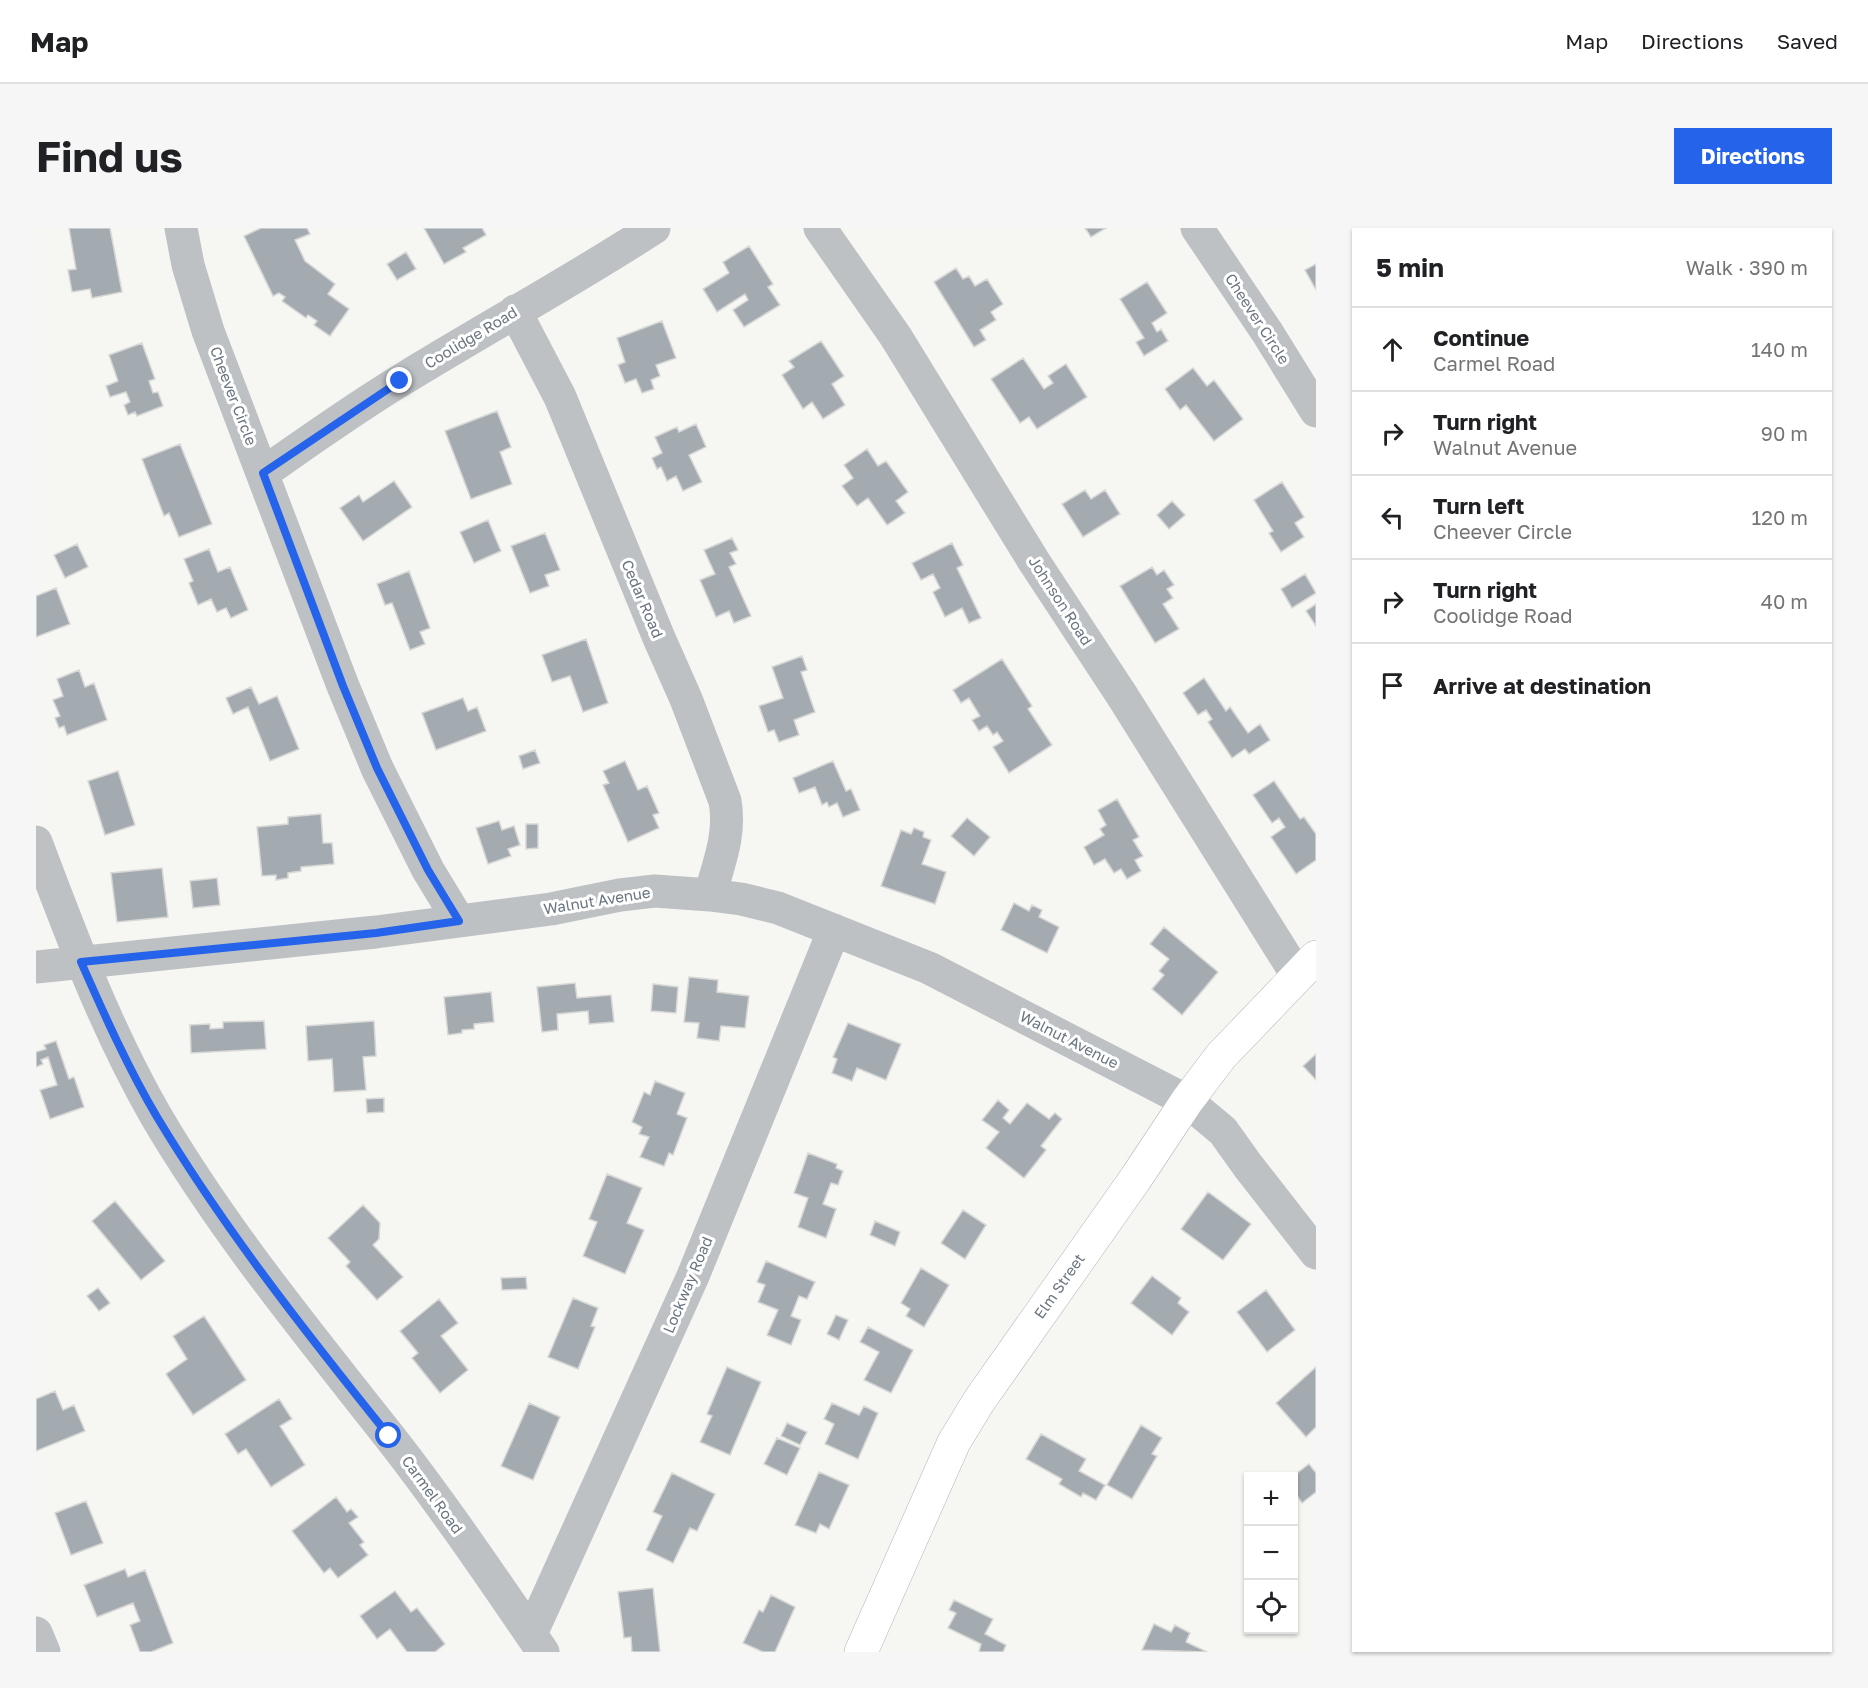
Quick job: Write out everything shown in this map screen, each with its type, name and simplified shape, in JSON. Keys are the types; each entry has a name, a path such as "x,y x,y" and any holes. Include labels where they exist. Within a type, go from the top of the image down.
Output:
{"main road":[{"name":"Elm Street","path":"861,1652 954,1442 1008,1358 1136,1178 1187,1101 1221,1056 1306,966"}],"street":[{"name":"Cheever Circle","path":"181,228 188,265 208,331 339,676 377,768 428,870 459,921"},
{"name":"Coolidge Road","path":"263,473 400,381 515,311 591,269 654,228"},
{"name":"Johnson Road","path":"820,228 896,337 1033,560 1306,966"},
{"name":"Cheever Circle","path":"1197,228 1267,332 1316,411"},
{"name":"Cedar Road","path":"515,311 560,398 649,616 686,699 724,801 728,818 727,835 710,895"},
{"name":"Carmel Road","path":"36,842 81,962 110,1026 156,1115 214,1205 288,1309 413,1468 537,1643"},
{"name":"Walnut Avenue","path":"36,967 376,933 655,891 741,899 778,908 929,968 1187,1101 1223,1131 1316,1253"},
{"name":"Lockway Road","path":"537,1643 693,1276 834,930"},
{"path":"36,1633 44,1652"}],"building":[{"path":"69,228 110,228 122,292 92,298 90,289 72,292 68,270 76,269"},
{"path":"261,228 307,228 310,234 295,240 305,261 335,284 328,294 349,309 330,336 314,325 317,321 308,315 306,318 282,301 285,297 279,293 273,296 244,236"},
{"path":"424,228 482,228 486,235 463,248 466,252 444,264"},
{"path":"1085,228 1106,228 1091,237"},
{"path":"749,246 773,284 768,287 780,305 744,327 733,310 748,300 745,294 717,312 703,289 729,273 723,262"},
{"path":"406,252 416,269 397,280 387,264"},
{"path":"1316,264 1316,290 1305,270"},
{"path":"956,268 963,279 969,276 975,286 987,279 1003,304 991,312 996,320 980,330 986,340 974,347 934,282"},
{"path":"1147,282 1167,313 1152,323 1157,332 1161,329 1168,341 1144,356 1136,342 1144,338 1120,299"},
{"path":"662,321 676,358 656,365 660,376 651,380 654,389 642,393 636,379 625,383 618,365 625,362 617,338"},
{"path":"821,341 844,376 832,384 845,405 823,419 812,402 803,409 782,375 794,367 789,361"},
{"path":"142,343 155,379 149,381 153,393 158,392 163,406 137,416 135,412 128,415 124,405 130,402 126,392 110,397 106,386 118,381 109,355"},
{"path":"1023,358 1044,389 1053,383 1048,376 1066,364 1087,397 1037,429 1029,417 1020,423 991,379"},
{"path":"1193,368 1207,386 1214,380 1243,419 1214,441 1186,405 1180,410 1165,389"},
{"path":"497,411 511,447 500,452 512,484 471,499 445,431"},
{"path":"696,424 706,447 689,455 702,482 683,491 676,476 667,481 661,467 657,469 652,458 662,453 655,437 677,427 679,432"},
{"path":"180,444 212,524 179,537 169,513 164,516 142,459"},
{"path":"867,449 878,466 886,461 908,492 896,501 905,513 887,525 868,498 857,506 842,486 853,478 844,465"},
{"path":"394,481 412,507 363,541 340,508 359,495 363,502"},
{"path":"1282,482 1304,517 1295,523 1304,537 1281,552 1269,533 1273,531 1254,500"},
{"path":"1085,490 1091,499 1105,490 1120,514 1083,537 1062,504"},
{"path":"1172,501 1185,515 1169,529 1157,515"},
{"path":"488,520 501,551 474,563 460,532"},
{"path":"545,533 560,570 545,575 549,586 530,593 511,546"},
{"path":"732,538 738,550 730,553 736,564 729,567 751,616 734,623 729,611 716,617 700,580 715,574 704,550"},
{"path":"952,543 963,565 957,568 981,618 969,623 962,608 945,617 933,592 940,588 933,574 921,580 912,563"},
{"path":"77,544 88,567 65,578 54,555"},
{"path":"209,549 218,572 230,567 248,610 231,618 226,608 217,612 211,599 198,605 189,583 193,581 184,559"},
{"path":"1152,567 1157,575 1164,570 1174,585 1167,589 1173,598 1163,604 1179,629 1155,643 1120,586"},
{"path":"409,571 430,628 420,632 425,644 410,650 392,603 385,605 377,584"},
{"path":"1305,574 1316,593 1292,608 1281,589"},
{"path":"56,588 70,624 36,637 36,596"},
{"path":"1316,604 1316,626 1306,611"},
{"path":"586,639 608,703 583,712 570,676 552,682 542,655"},
{"path":"802,656 807,670 801,672 815,712 794,720 799,735 779,742 774,730 768,732 759,706 783,698 772,667"},
{"path":"1002,659 1032,706 1028,709 1052,745 1009,773 993,747 1003,741 997,732 993,735 987,726 979,731 972,720 980,716 969,698 961,703 953,690"},
{"path":"79,670 85,687 94,683 107,720 67,735 64,726 59,728 55,718 60,716 53,700 63,696 57,679"},
{"path":"1204,678 1226,711 1230,707 1248,733 1260,724 1270,740 1249,754 1245,749 1232,758 1208,722 1212,719 1206,710 1198,715 1183,693"},
{"path":"251,687 259,704 277,696 299,749 270,761 248,707 233,714 226,698"},
{"path":"463,698 468,711 477,707 486,731 436,750 422,713"},
{"path":"535,750 540,763 523,769 519,756"},
{"path":"625,761 638,790 647,786 659,813 653,815 659,828 628,842 603,785 609,783 603,771"},
{"path":"833,761 846,791 851,789 860,810 843,817 837,803 829,807 827,802 822,805 815,787 799,793 793,778"},
{"path":"118,771 135,825 105,835 88,781"},
{"path":"1274,781 1300,819 1304,817 1316,834 1316,860 1296,874 1271,837 1285,827 1279,818 1272,823 1253,795"},
{"path":"1117,799 1139,837 1133,840 1143,856 1135,860 1141,871 1127,879 1121,869 1114,873 1105,859 1094,865 1084,847 1104,835 1100,829 1106,825 1098,810"},
{"path":"321,814 323,843 332,843 334,864 301,867 301,871 288,873 288,878 276,880 276,875 262,876 257,827 288,824 288,817"},
{"path":"967,818 990,837 974,856 951,836"},
{"path":"499,821 502,830 514,826 520,845 508,849 511,856 488,864 476,828"},
{"path":"526,824 538,824 538,848 526,849"},
{"path":"914,828 924,832 923,837 931,840 922,864 946,872 935,904 881,886 901,830 911,834"},
{"path":"162,868 168,917 117,922 111,873"},
{"path":"217,878 220,905 193,908 190,881"},
{"path":"1014,903 1029,911 1032,905 1042,910 1039,917 1059,927 1047,953 1001,930"},
{"path":"1164,927 1218,972 1182,1015 1152,989 1164,975 1159,971 1169,959 1150,944"},
{"path":"689,977 718,980 717,992 749,996 745,1028 721,1026 719,1041 697,1038 699,1023 684,1022"},
{"path":"575,983 577,998 611,995 614,1022 589,1024 588,1011 557,1014 558,1030 542,1032 537,987"},
{"path":"653,984 678,987 676,1013 651,1011"},
{"path":"491,992 494,1022 474,1024 474,1029 448,1035 444,997"},
{"path":"264,1021 266,1049 191,1053 190,1025 210,1024 210,1029 223,1028 223,1022"},
{"path":"374,1021 376,1056 363,1057 366,1090 334,1092 332,1059 308,1061 306,1026"},
{"path":"848,1023 901,1044 886,1080 857,1068 852,1081 832,1073 837,1059 833,1057"},
{"path":"56,1041 69,1079 74,1077 84,1107 50,1119 40,1090 57,1085 48,1057 41,1060 43,1064 36,1067 36,1052 46,1049 44,1045"},
{"path":"1316,1054 1316,1080 1303,1066"},
{"path":"655,1081 685,1093 677,1114 687,1118 673,1155 669,1153 664,1166 640,1157 649,1137 639,1134 642,1127 632,1122 644,1092 650,1095"},
{"path":"384,1098 384,1112 367,1113 366,1099"},
{"path":"998,1100 1009,1110 1003,1118 1010,1124 1027,1103 1049,1119 1055,1113 1062,1119 1041,1146 1046,1150 1024,1178 986,1148 999,1132 982,1120"},
{"path":"808,1153 837,1164 836,1168 843,1171 838,1185 831,1183 823,1204 836,1209 826,1238 798,1227 808,1198 794,1193"},
{"path":"607,1174 642,1188 627,1223 644,1230 625,1274 583,1256 597,1222 589,1219"},
{"path":"1208,1192 1251,1224 1223,1260 1181,1229"},
{"path":"115,1201 165,1261 141,1280 92,1221"},
{"path":"363,1205 380,1223 379,1239 373,1245 403,1277 377,1300 346,1266 350,1262 328,1238"},
{"path":"963,1210 986,1225 965,1259 941,1243"},
{"path":"875,1221 900,1232 895,1246 870,1235"},
{"path":"766,1261 815,1282 807,1299 799,1296 791,1316 801,1320 791,1345 767,1335 778,1310 758,1302 765,1285 757,1282"},
{"path":"921,1268 949,1285 924,1327 906,1316 910,1309 901,1303"},
{"path":"1152,1276 1181,1298 1178,1303 1189,1312 1172,1335 1131,1303"},
{"path":"526,1277 527,1289 502,1290 501,1278"},
{"path":"98,1288 110,1303 99,1311 87,1296"},
{"path":"1266,1290 1295,1330 1267,1352 1237,1312"},
{"path":"573,1298 598,1308 591,1326 595,1327 578,1369 548,1357"},
{"path":"439,1299 458,1323 441,1336 468,1370 440,1393 412,1358 418,1353 400,1331"},
{"path":"836,1315 848,1320 839,1340 827,1334"},
{"path":"204,1316 246,1380 193,1415 166,1374 187,1359 173,1336"},
{"path":"868,1327 913,1350 891,1393 864,1380 879,1352 860,1342"},
{"path":"727,1367 761,1382 730,1455 700,1442 712,1416 707,1414"},
{"path":"1316,1367 1316,1427 1306,1437 1276,1403"},
{"path":"55,1391 63,1410 74,1405 85,1431 36,1451 36,1399"},
{"path":"279,1399 292,1419 280,1426 305,1465 271,1487 246,1449 238,1454 225,1434"},
{"path":"529,1403 560,1417 533,1480 501,1466"},
{"path":"832,1403 859,1415 864,1406 878,1413 858,1459 825,1444 834,1424 824,1419"},
{"path":"787,1423 807,1432 800,1445 781,1436"},
{"path":"1141,1425 1162,1438 1152,1454 1157,1456 1132,1499 1107,1485"},
{"path":"1041,1434 1086,1459 1079,1471 1105,1485 1096,1500 1083,1493 1081,1497 1059,1484 1062,1479 1026,1459"},
{"path":"777,1438 800,1448 787,1475 764,1464"},
{"path":"1309,1464 1316,1473 1316,1492 1302,1503 1298,1497 1298,1472"},
{"path":"819,1472 849,1485 829,1529 820,1524 816,1533 795,1525"},
{"path":"672,1473 715,1494 697,1531 690,1528 673,1563 646,1550 662,1516 653,1512"},
{"path":"336,1497 347,1512 351,1509 358,1517 349,1523 364,1542 360,1545 368,1555 338,1578 330,1568 324,1573 292,1531"},
{"path":"86,1501 103,1543 71,1555 55,1513"},
{"path":"125,1569 128,1577 145,1570 173,1643 151,1652 140,1652 130,1625 140,1621 133,1603 97,1617 84,1585"},
{"path":"653,1588 660,1652 632,1652 631,1637 624,1638 618,1592"},
{"path":"395,1591 411,1612 417,1608 445,1644 435,1652 407,1652 390,1629 377,1639 360,1616"},
{"path":"771,1595 795,1607 775,1652 763,1652 743,1643 759,1610 763,1612"},
{"path":"954,1600 993,1619 985,1634 1006,1645 1003,1652 979,1652 981,1644 948,1628 956,1613 949,1610"},
{"path":"1154,1624 1171,1632 1175,1625 1190,1633 1186,1642 1207,1652 1142,1650"}],"route":[{"path":"389,1436 288,1309 214,1205 156,1115 110,1026 81,962 376,933 459,921 428,870 377,768 343,686 263,473 400,381"}]}
